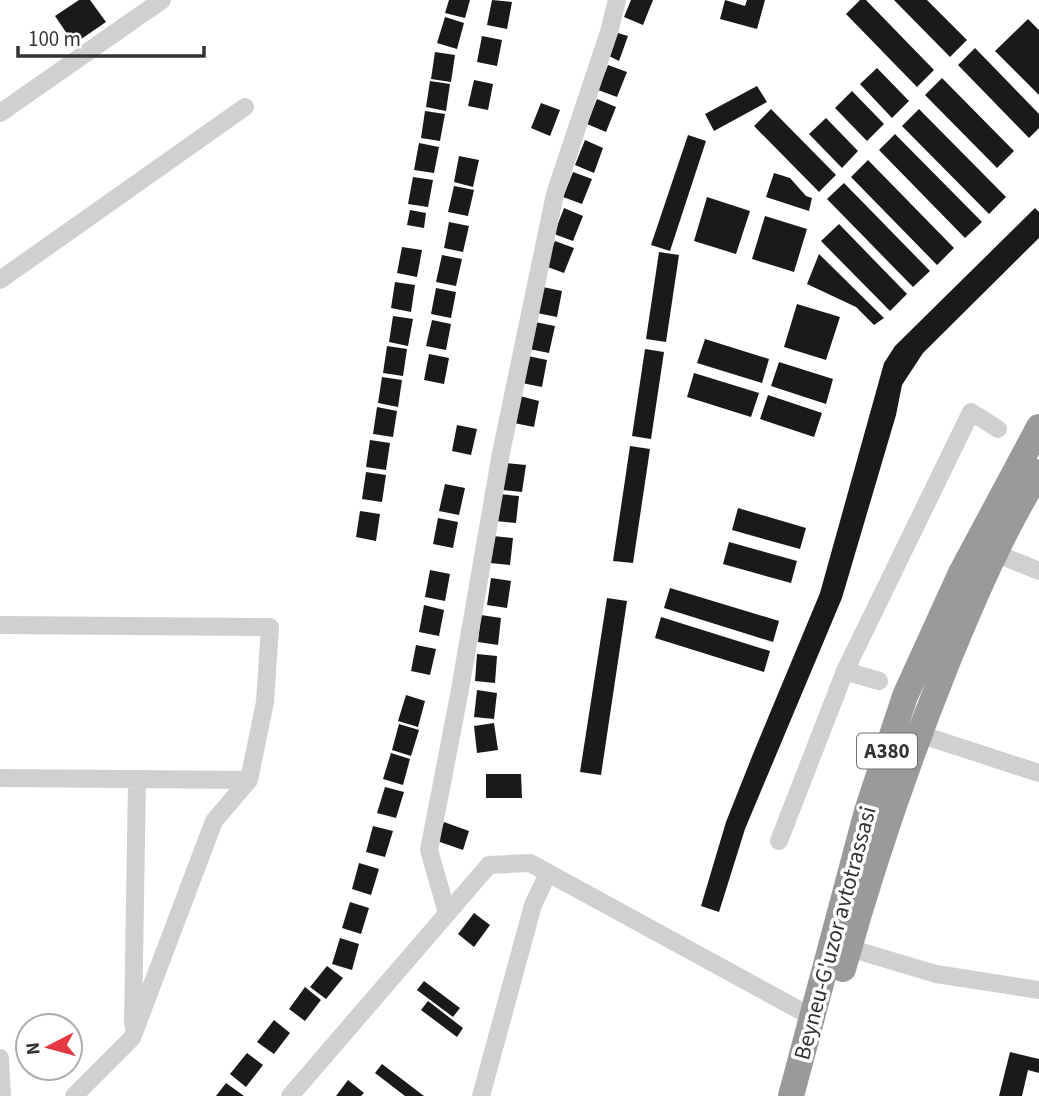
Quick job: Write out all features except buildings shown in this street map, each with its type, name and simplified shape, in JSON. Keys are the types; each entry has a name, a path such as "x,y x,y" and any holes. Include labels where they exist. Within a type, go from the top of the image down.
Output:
{"highway":[{"name":"Beyneu-G'uzor avtotrassasi","path":"808,1096 914,724 961,573 1039,427"},
{"name":"Beyneu-G'uzor avtotrassasi","path":"791,1096 867,811 914,724 995,553 1037,479"}],"street":[{"path":"447,913 429,850 459,695 500,453 555,194 609,32 617,0"},
{"path":"0,113 158,1"},
{"path":"0,280 245,107"},
{"path":"779,841 845,671 971,412 998,429"},
{"path":"995,553 1039,570"},
{"path":"0,625 270,627 265,702 249,780 214,821 132,1038 74,1096"},
{"path":"845,671 879,681"},
{"path":"914,724 1039,773"},
{"path":"0,778 249,780"},
{"path":"132,1038 137,779"},
{"path":"290,1096 489,865 530,863 812,1017"},
{"path":"481,1096 533,905 548,873"},
{"path":"849,948 936,974 1039,990"},
{"path":"0,1058 2,1096"}]}
